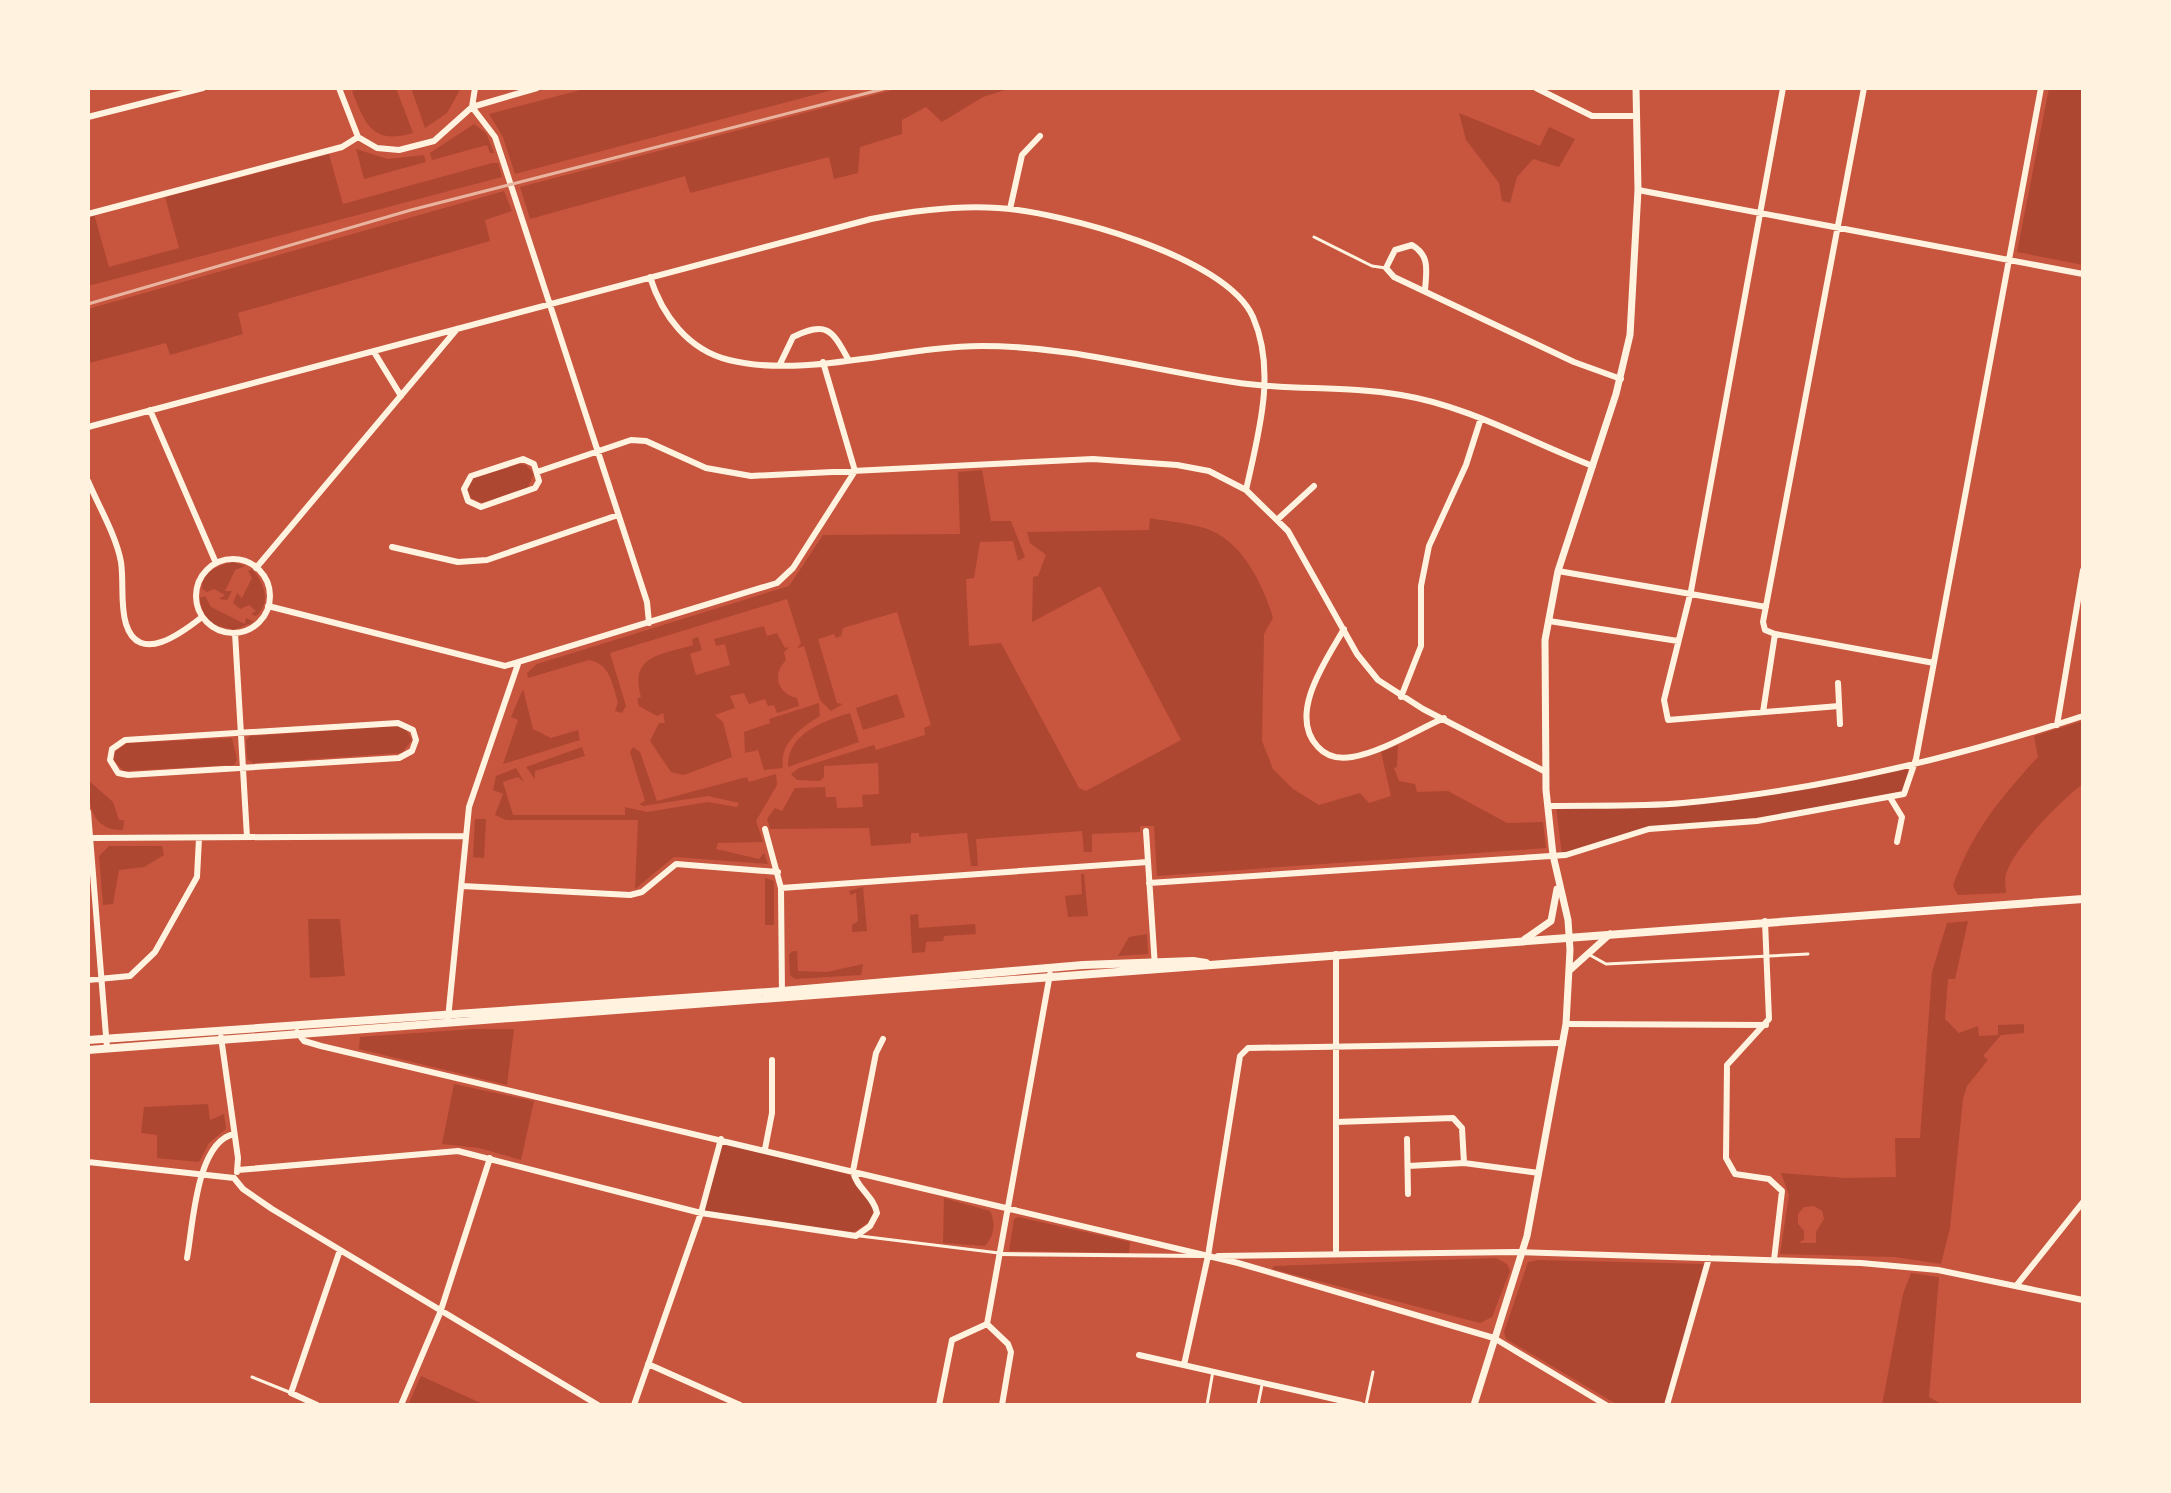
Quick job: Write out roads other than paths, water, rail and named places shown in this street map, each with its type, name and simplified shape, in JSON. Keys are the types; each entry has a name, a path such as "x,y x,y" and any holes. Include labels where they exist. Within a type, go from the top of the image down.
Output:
{"main road":[{"path":"88,1040 106,1043 297,1035 336,1028 1049,979 1206,963 2083,899"},
{"path":"782,995 1052,967 1155,967"},
{"path":"88,1050 106,1043 221,1030 296,1024 336,1028"}],"street":[{"path":"88,117 203,88"},
{"path":"339,88 358,137 377,148 412,149 442,136 472,107 537,88"},
{"path":"475,88 472,107 495,137 647,602 649,623"},
{"path":"1536,88 1592,116 1636,116"},
{"path":"1474,1405 1522,1253 1566,1024 1569,935 1553,855 1546,772 1544,699 1549,621 1558,571 1621,379 1630,335 1638,190 1636,88"},
{"path":"1783,88 1691,591 1664,700 1668,720 1839,706"},
{"path":"1864,88 1766,607 1765,630 1934,663"},
{"path":"1149,883 1566,855 1649,829 1757,821 1891,799 1906,791 1934,663 2041,88"},
{"path":"1010,209 1022,155 1040,136"},
{"path":"88,214 342,147 358,137"},
{"path":"1638,190 2083,274"},
{"path":"88,427 881,217 955,208 1010,209 1142,243 1219,279 1236,293 1252,314 1261,344 1265,399 1246,490"},
{"path":"1425,291 1427,263 1417,248 1406,245 1395,250 1386,268 1394,277 1574,362 1621,379"},
{"path":"650,277 669,318 703,349 743,363 823,362 963,346 1031,347 1098,355 1236,383 1326,386 1403,395 1481,418 1593,466"},
{"path":"780,364 793,337 823,328 830,330 848,359"},
{"path":"256,568 457,329"},
{"path":"374,352 401,396"},
{"path":"268,606 501,666 518,664 782,580 793,568 855,471 823,362"},
{"path":"150,410 216,563"},
{"path":"1401,697 1421,646 1421,586 1429,546 1466,465 1481,418"},
{"path":"537,472 597,450 638,440 706,468 772,476 1093,459 1198,468 1246,490 1278,519 1370,672 1401,697 1546,772"},
{"path":"523,459 531,461 537,472 535,488 506,499 476,507 465,495 465,483 471,476 523,459"},
{"path":"88,481 120,560 125,621 132,634 142,642 157,645 175,637 202,617"},
{"path":"1278,519 1314,486"},
{"path":"392,547 458,562 487,560 618,515"},
{"path":"233,559 256,568 269,589 268,606 254,626 235,633 213,628 202,617 196,590 201,577 216,563 233,559"},
{"path":"2057,725 2083,570"},
{"path":"1558,571 1691,591 1766,607"},
{"path":"1549,621 1678,641"},
{"path":"1344,629 1304,715 1307,731 1321,751 1339,758 1357,756 1444,718"},
{"path":"235,633 247,837"},
{"path":"1763,712 1775,634"},
{"path":"448,1020 472,796 518,664"},
{"path":"1838,683 1840,724"},
{"path":"1548,806 1680,803 1772,792 1913,766 2083,716"},
{"path":"398,723 413,730 416,740 412,751 399,758 122,775 110,760 112,749 125,740 242,733 398,723"},
{"path":"1891,799 1902,817 1897,842"},
{"path":"88,812 92,838 92,902 106,1043"},
{"path":"765,829 781,888 782,995"},
{"path":"1146,831 1155,967"},
{"path":"92,838 466,836"},
{"path":"88,980 130,976 155,952 197,877 199,838"},
{"path":"781,888 1148,862"},
{"path":"462,886 630,895 642,892 676,864 778,872"},
{"path":"1525,939 1551,921 1558,886"},
{"path":"1765,921 1770,1013 1766,1025 1727,1065 1726,1158 1732,1171 1740,1176 1769,1179 1778,1185 1782,1197 1774,1260"},
{"path":"1570,970 1612,933"},
{"path":"1336,953 1336,1254"},
{"path":"987,1324 1052,967"},
{"path":"296,1024 297,1035 307,1042 1208,1256 1494,1338 1606,1405"},
{"path":"1566,1024 1766,1025"},
{"path":"336,1028 338,1049"},
{"path":"221,1030 238,1170 234,1178"},
{"path":"238,1170 442,1150 490,1158 593,1188 701,1213 856,1236 870,1226 877,1213 874,1203 855,1182 853,1171 876,1053 883,1039"},
{"path":"1184,1365 1208,1256 1240,1056 1248,1048 1563,1043"},
{"path":"765,1149 772,1113 772,1060"},
{"path":"1336,1122 1453,1118 1462,1128 1464,1163"},
{"path":"187,1258 203,1173 212,1149 222,1139 234,1134"},
{"path":"634,1405 701,1213 721,1139"},
{"path":"1407,1139 1408,1194"},
{"path":"401,1405 440,1313 490,1158"},
{"path":"88,1162 234,1178 243,1189 440,1313 598,1405"},
{"path":"1408,1166 1464,1163 1539,1173"},
{"path":"2016,1286 2083,1202"},
{"path":"317,1405 291,1393 340,1250"},
{"path":"1001,1254 1522,1253 1902,1265 2083,1300"},
{"path":"1667,1405 1709,1258"},
{"path":"939,1405 952,1340 987,1324"},
{"path":"987,1324 1008,1344 1011,1352 1002,1405"},
{"path":"1139,1355 1363,1405"},
{"path":"648,1364 740,1405"}],"lane":[{"path":"1314,237 1372,266 1386,268"},
{"path":"1588,954 1606,964 1808,954"},
{"path":"856,1236 1001,1254"},
{"path":"1207,1405 1213,1371"},
{"path":"1363,1405 1373,1372"},
{"path":"252,1377 291,1393"},
{"path":"1258,1405 1262,1383"}],"railway":[{"path":"88,304 411,210 887,88"}]}
